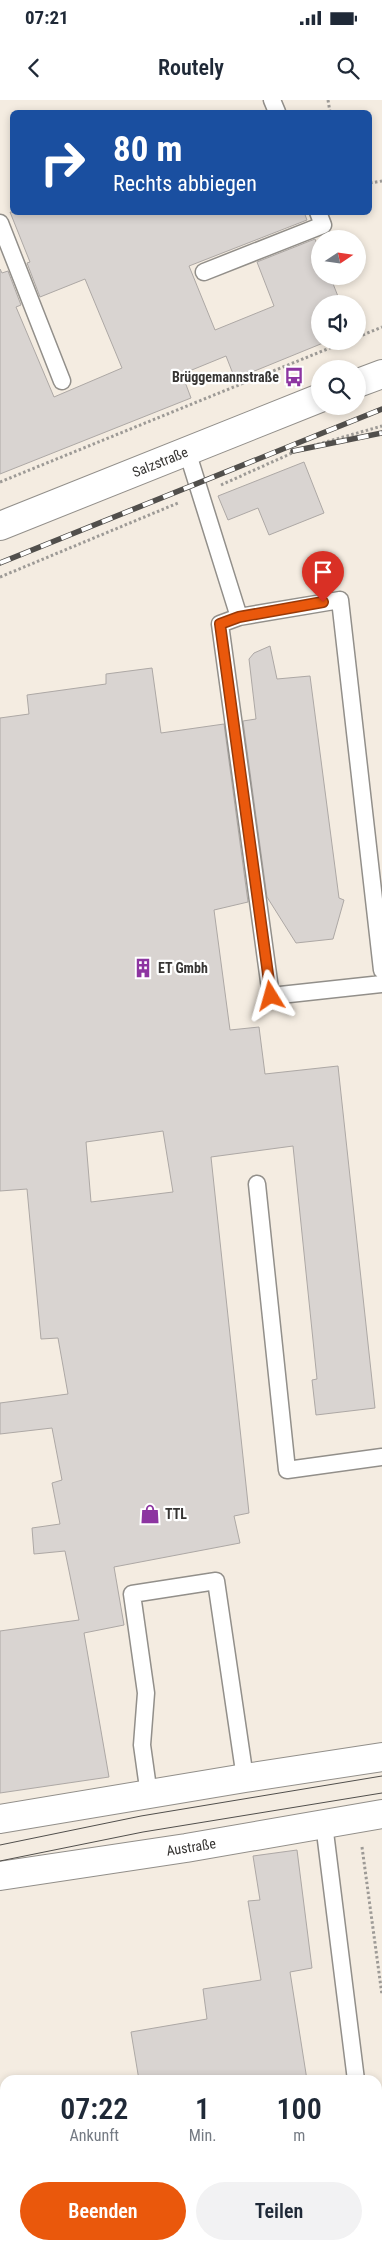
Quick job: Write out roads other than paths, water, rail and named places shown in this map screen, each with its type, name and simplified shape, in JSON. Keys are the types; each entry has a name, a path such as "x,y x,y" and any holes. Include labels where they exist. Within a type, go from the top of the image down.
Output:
{"main road":[{"path":"366,380 382,374"},
{"name":"Salzstraße","path":"0,526 311,402"},
{"path":"0,1819 245,1778 382,1758"},
{"name":"Austraße","path":"0,1876 177,1850 370,1816"}],"lane":[{"path":"204,272 323,225 319,215"},
{"path":"0,223 62,381"},
{"path":"187,451 239,617"},
{"path":"382,970 340,600 239,617 220,624 271,996 382,984"},
{"path":"257,1184 287,1470 382,1457"},
{"path":"149,1795 142,1745 146,1693 132,1594 216,1581 245,1778"},
{"path":"324,1824 355,2075"}],"tram line":[{"path":"0,1845 141,1816 382,1776"},
{"path":"0,1861 143,1832 382,1793"}],"railway":[{"path":"0,563 382,409"},
{"path":"293,451 382,433"}],"place":[{"name":"Brüggemannstraße","path":"294,377"},
{"name":"ET Gmbh","path":"143,968"},
{"name":"TTL","path":"150,1514"}]}
